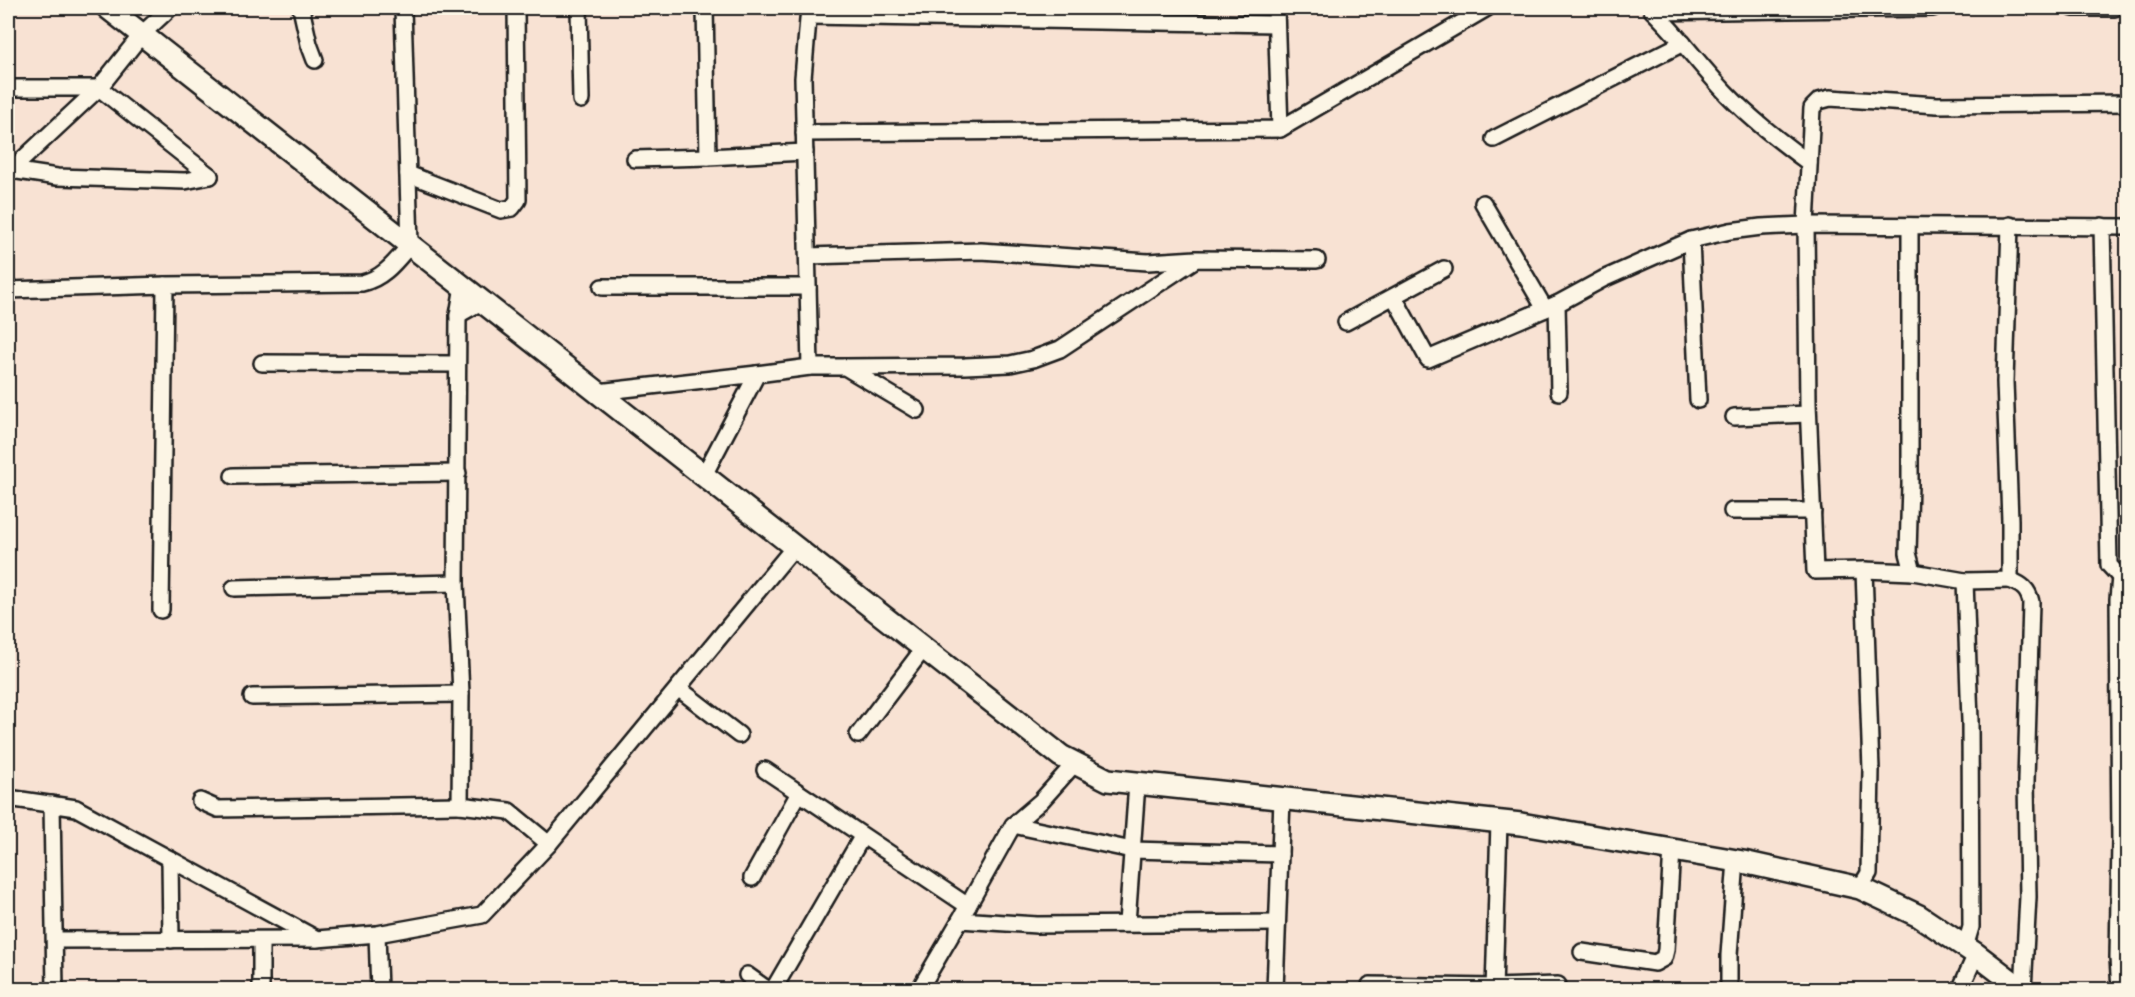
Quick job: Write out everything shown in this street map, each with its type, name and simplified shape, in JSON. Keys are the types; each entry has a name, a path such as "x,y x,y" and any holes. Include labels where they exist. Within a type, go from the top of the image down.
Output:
{"street":[{"path":"108,8 1061,756 1108,780 1499,822 1736,860 1860,888 1919,916 2023,990"},
{"path":"9,171 99,88 142,34 170,8"},
{"path":"302,8 309,44 315,60"},
{"path":"8,290 165,285 362,283 374,280 386,272 411,245 403,8"},
{"path":"408,174 501,210 512,208 518,200 516,8"},
{"path":"579,8 581,100"},
{"path":"705,8 708,157"},
{"path":"1276,8 1280,129"},
{"path":"804,133 1280,129 1487,8"},
{"path":"1653,10 1933,8"},
{"path":"2073,8 2115,8"},
{"path":"1653,10 1726,93 1756,122 1809,163"},
{"path":"810,367 802,78 809,12 1276,24"},
{"path":"1494,139 1683,43"},
{"path":"8,88 99,88 210,176 185,181 68,177 9,171"},
{"path":"2023,990 2028,897 2026,781 2031,602 2029,592 2021,584 2010,580 1965,581 1913,572 1815,571 1808,414 1806,225 1812,108 1819,101 1830,98 1937,105 2127,103"},
{"path":"635,159 805,152"},
{"path":"1483,203 1551,307 1559,392"},
{"path":"1394,297 1428,359 1551,307 1603,279 1691,240 1730,231 1806,225 2010,225 2053,228 2127,226"},
{"path":"2010,225 2006,382 2010,580"},
{"path":"1910,226 1911,472 1908,553 1913,572"},
{"path":"2102,226 2109,565 2124,578 2118,599 2123,691 2118,958 2120,990"},
{"path":"1691,240 1698,400"},
{"path":"808,256 981,251 1148,262 1317,260"},
{"path":"598,392 810,367 1010,364 1059,349 1196,260"},
{"path":"1346,322 1444,269"},
{"path":"161,610 165,285"},
{"path":"460,805 461,694 456,583 458,473 456,364 458,315 463,286"},
{"path":"602,287 808,287"},
{"path":"458,315 483,302"},
{"path":"262,363 456,364"},
{"path":"845,367 917,410"},
{"path":"704,475 757,374"},
{"path":"1734,417 1808,414"},
{"path":"233,476 458,473"},
{"path":"1732,511 1813,511"},
{"path":"55,940 317,939 377,934 482,915 549,844 795,546"},
{"path":"1860,888 1869,873 1871,770 1864,570"},
{"path":"1960,990 1970,951 1971,927 1970,721 1965,581"},
{"path":"234,588 456,583"},
{"path":"858,735 924,648"},
{"path":"678,688 739,735"},
{"path":"252,697 461,694"},
{"path":"919,990 1013,825 1041,801 1075,763"},
{"path":"765,770 968,906"},
{"path":"1127,923 1137,783"},
{"path":"752,878 799,794"},
{"path":"8,798 76,808 317,939"},
{"path":"1275,990 1282,799"},
{"path":"200,801 218,809 460,805 509,811 549,844"},
{"path":"52,804 55,990"},
{"path":"1494,988 1499,822"},
{"path":"1013,825 1132,850 1280,854"},
{"path":"773,990 862,837"},
{"path":"1582,952 1655,963 1664,958 1672,849"},
{"path":"170,859 171,940"},
{"path":"1729,990 1729,955 1736,860"},
{"path":"960,920 1037,925 1277,923"},
{"path":"377,934 379,990"},
{"path":"261,940 261,990"},
{"path":"747,975 768,990"},
{"path":"1370,986 1494,988 1558,985"}]}
